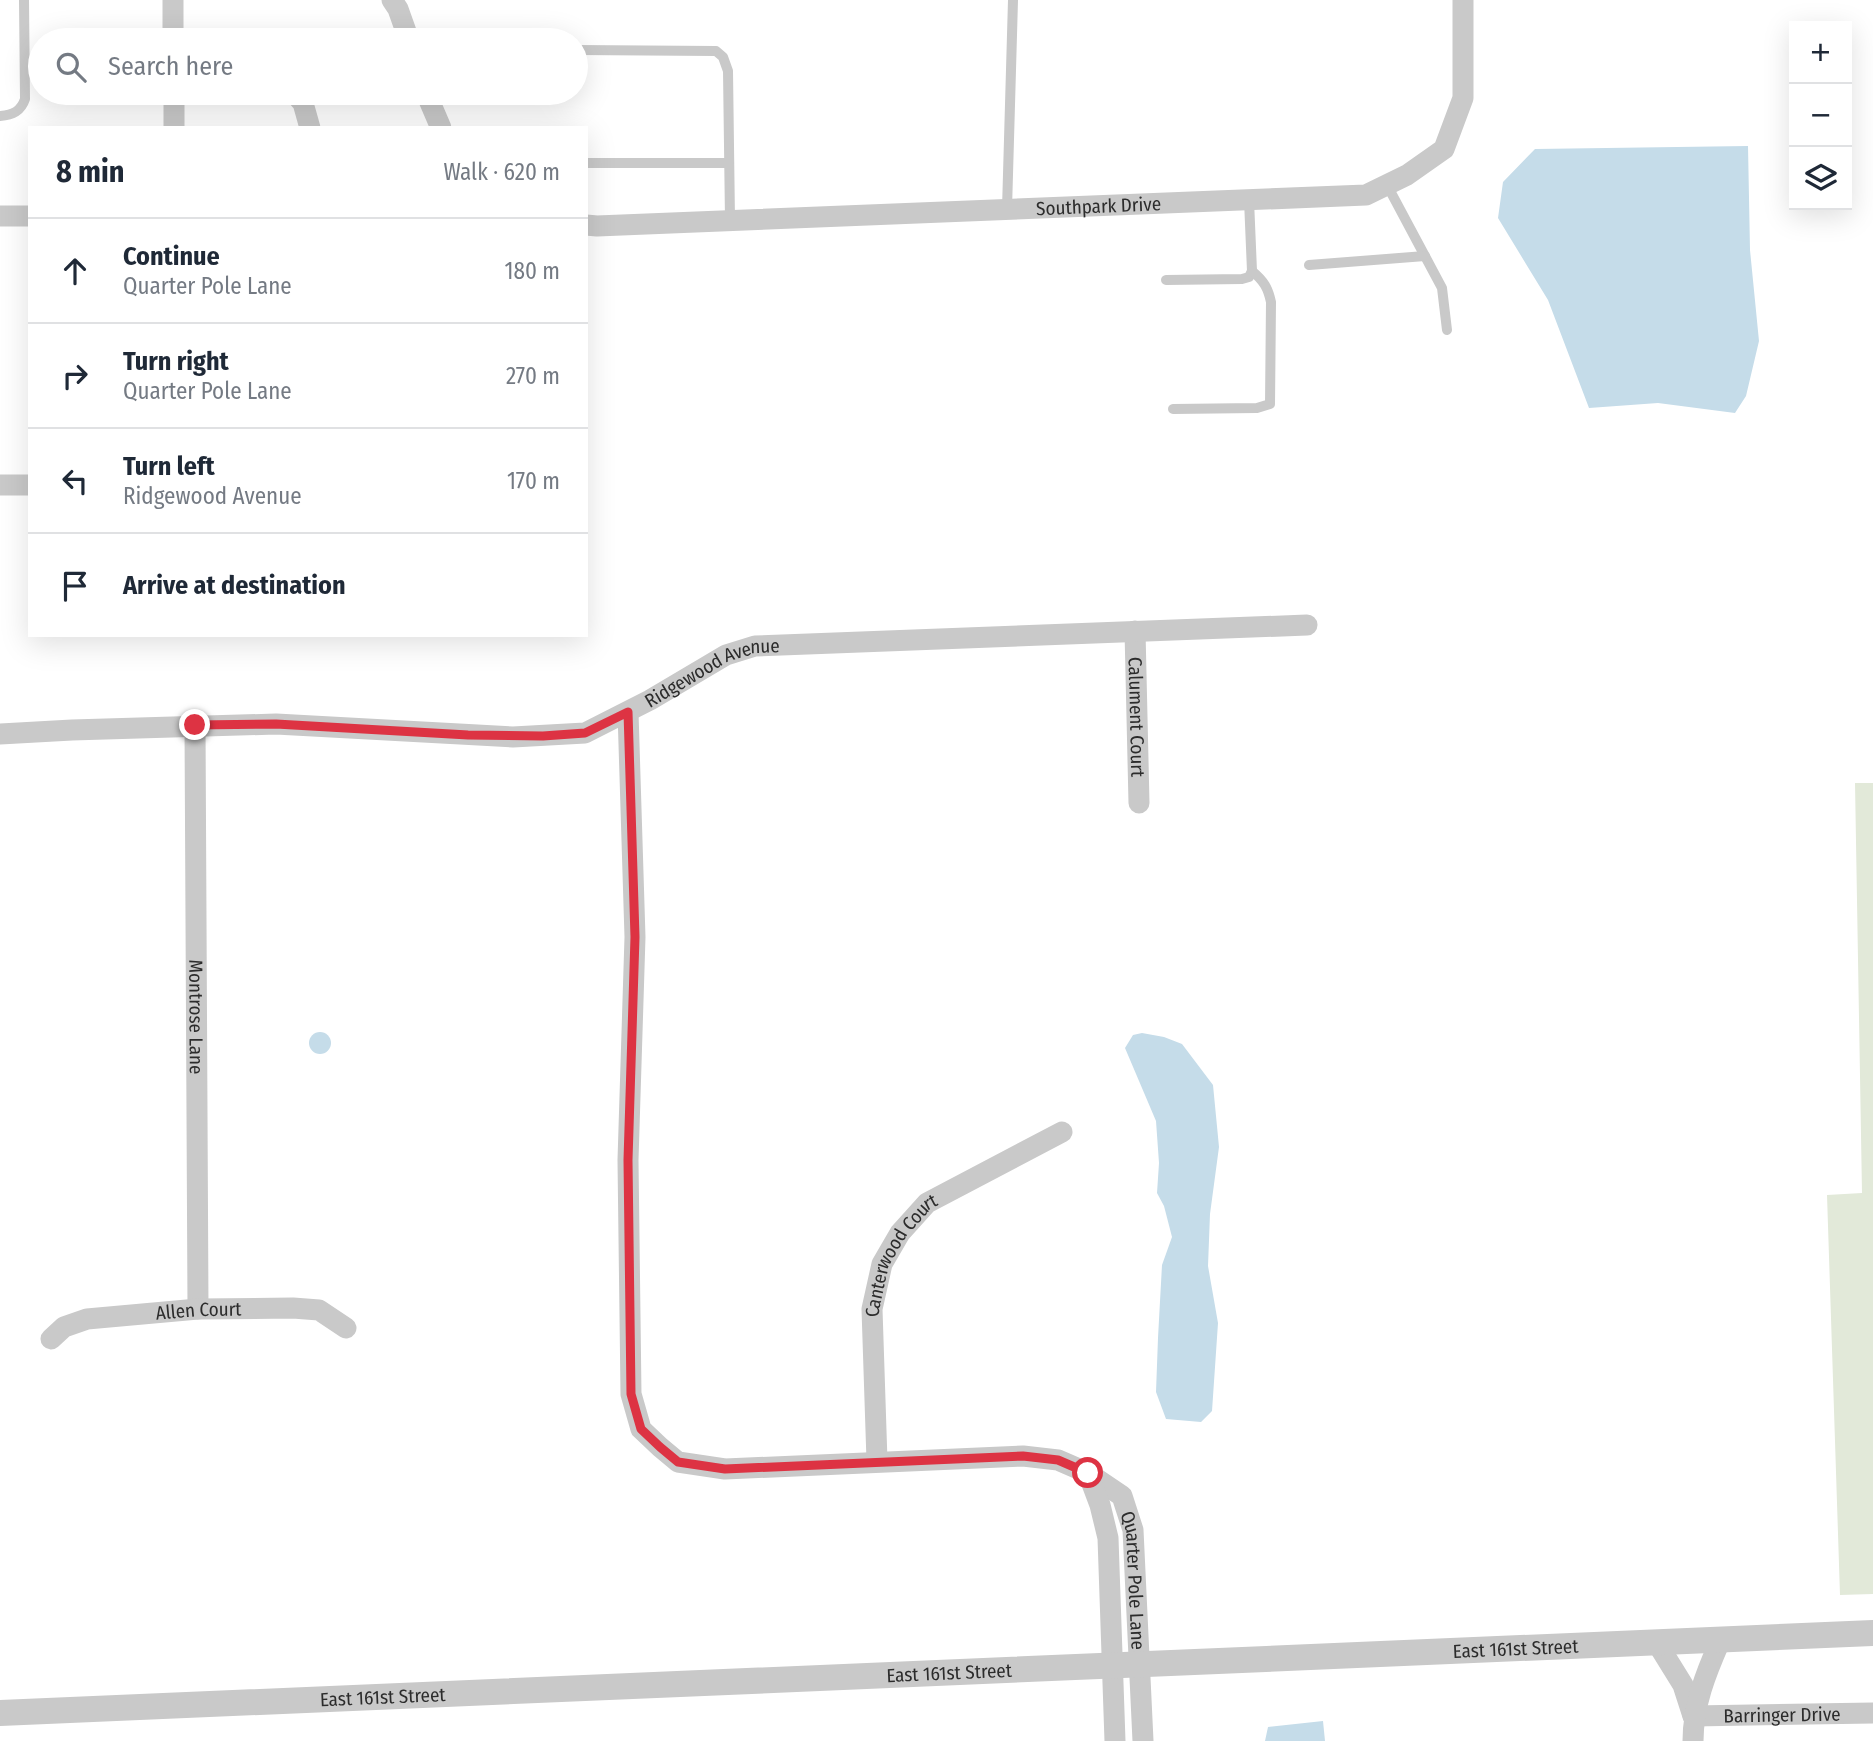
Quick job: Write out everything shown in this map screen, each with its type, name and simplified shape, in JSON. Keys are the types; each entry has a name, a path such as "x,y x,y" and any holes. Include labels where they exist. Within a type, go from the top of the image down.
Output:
{"street":[{"path":"173,0 174,28"},
{"path":"392,0 405,28"},
{"name":"Southpark Drive","path":"588,225 1366,195 1408,175 1444,149 1463,98 1463,0"},
{"path":"174,105 174,126"},
{"path":"304,105 309,126"},
{"path":"431,105 440,126"},
{"path":"0,216 28,216"},
{"path":"0,485 28,485"},
{"name":"Ridgewood Avenue","path":"0,734 276,724 468,735 543,736 585,733 628,712 726,655 755,646 1307,625"},
{"name":"Calument Court","path":"1135,631 1139,803"},
{"name":"Quarter Pole Lane","path":"628,712 635,937 628,1160 631,1394 641,1429 678,1462 725,1469 1023,1456 1058,1460 1088,1473 1122,1496 1133,1530 1143,1741"},
{"name":"Montrose Lane","path":"195,725 198,1309"},
{"name":"Canterwood Court","path":"877,1461 872,1309 882,1265 900,1233 927,1203 1062,1132"},
{"name":"Allen Court","path":"51,1339 64,1327 87,1319 198,1309 320,1310 346,1328"},
{"name":"Quarter Pole Lane","path":"1088,1473 1108,1538 1115,1741"},
{"name":"East 161st Street","path":"8,1715 1873,1633"},
{"path":"1692,1741 1693,1716 1720,1641"},
{"path":"1657,1643 1683,1685 1693,1716"},
{"name":"Barringer Drive","path":"1693,1716 1873,1713"}],"lane":[{"path":"0,116 17,112 23,107 25,99 24,0"},
{"path":"1007,209 1013,0"},
{"path":"588,50 716,51 723,57 729,71 730,220"},
{"path":"588,163 729,163"},
{"path":"1387,185 1442,288 1447,330"},
{"path":"1166,280 1249,277 1252,271 1248,200"},
{"path":"1309,265 1425,256"},
{"path":"1173,409 1257,408 1270,404 1271,302 1269,290 1263,280 1252,271"}],"green space":[{"path":"1855,783 1873,783 1873,1594 1840,1595 1827,1195 1862,1193"}],"water":[{"path":"1748,146 1750,250 1759,341 1746,396 1735,413 1658,403 1589,408 1548,300 1498,218 1503,182 1535,149"},
{"path":"320,1032 328,1035 331,1043 328,1051 320,1054 312,1051 309,1043 312,1035"},
{"path":"1142,1033 1182,1044 1213,1085 1219,1147 1210,1214 1208,1266 1218,1323 1212,1411 1201,1422 1166,1419 1156,1392 1162,1265 1172,1237 1164,1206 1157,1193 1159,1163 1156,1121 1125,1048 1133,1035"},
{"path":"1323,1721 1325,1741 1265,1741 1268,1727"}],"route":[{"path":"195,725 276,724 513,737 585,733 628,712 635,937 628,1160 631,1394 641,1429 678,1462 725,1469 1023,1456 1058,1460 1088,1473"}]}
